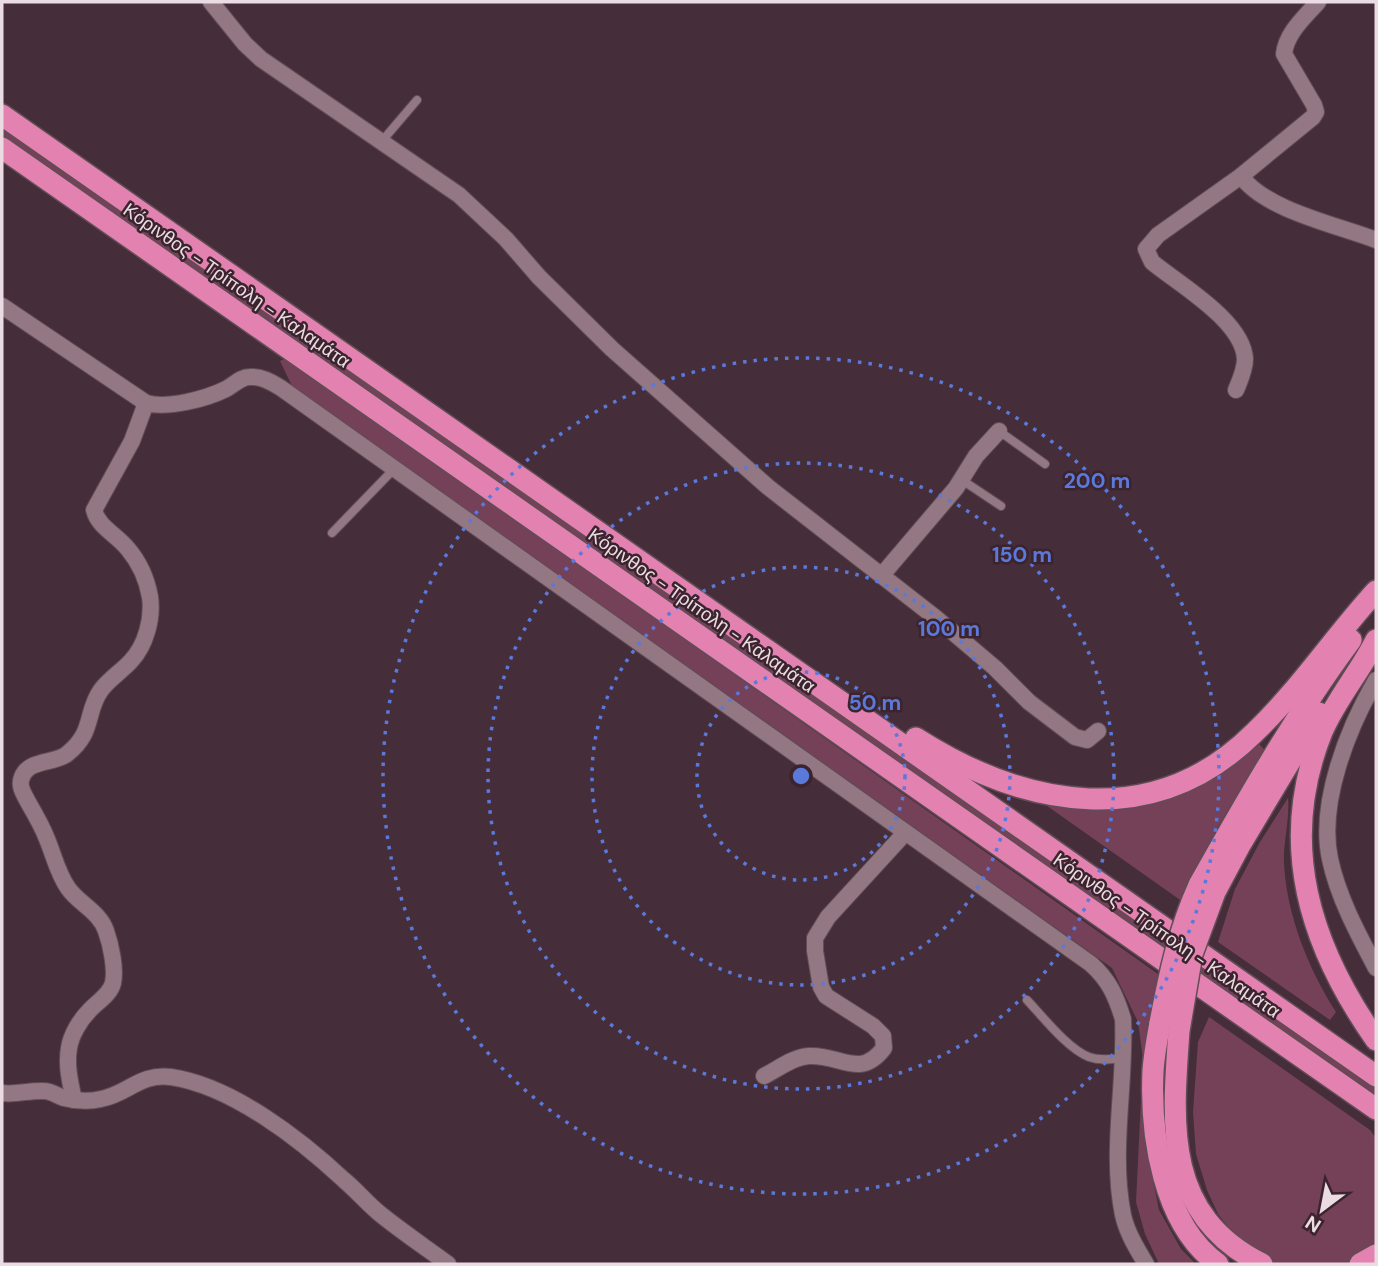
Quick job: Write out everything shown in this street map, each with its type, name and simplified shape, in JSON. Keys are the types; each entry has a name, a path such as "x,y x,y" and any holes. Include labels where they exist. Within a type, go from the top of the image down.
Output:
{"highway":[{"name":"Κόρινθος - Τρίπολη - Καλαμάτα","path":"2,115 1376,1076"},
{"name":"Κόρινθος - Τρίπολη - Καλαμάτα","path":"2,148 1376,1109"},
{"path":"813,682 964,766 985,774 1055,794 1099,800 1123,799 1173,787 1194,778 1237,749 1269,718 1376,591"},
{"path":"1207,888 1239,814 1313,695 1376,604"},
{"path":"1262,1264 1239,1253 1217,1234 1199,1211 1186,1184 1176,1131 1169,1027 1176,945 1186,913 1247,834 1325,703 1376,632"},
{"path":"1376,640 1342,693 1322,733 1309,775 1302,831 1303,864 1310,909 1324,951 1376,1040"},
{"path":"1169,1027 1153,1072 1158,1143 1172,1206 1186,1233 1217,1264"},
{"path":"1326,1074 1376,1116"},
{"path":"1360,1264 1376,1255"}],"street":[{"path":"211,2 245,44 261,59 439,180 478,211 540,277 685,415 768,487 995,667 1024,697 1075,737 1089,739 1098,731"},
{"path":"1236,390 1245,363 1243,348 1237,335 1225,321 1152,262 1146,249 1158,235 1241,176 1315,113 1312,101 1284,54 1285,45 1292,33 1318,2"},
{"path":"1241,176 1252,189 1270,201 1376,240"},
{"path":"2,306 146,403 167,406 225,390 251,376 262,378 281,388 905,833 1074,950 1104,976 1116,996 1123,1019 1119,1181 1124,1217 1132,1242 1146,1264"},
{"path":"74,1100 68,1071 69,1046 76,1028 87,1012 113,985 114,970 106,929 62,879 39,820 21,789 22,778 30,767 65,756 80,741 89,728 92,709 100,691 133,659 144,641 150,620 150,596 141,569 128,548 100,522 94,510 132,441 146,403"},
{"path":"882,575 962,480 976,456 999,431"},
{"path":"1376,680 1367,695 1339,764 1329,804 1327,835 1337,884 1376,968"},
{"path":"764,1076 807,1056 820,1056 855,1065 868,1064 884,1048 883,1036 873,1026 826,996 821,987 815,951 816,938 828,917 905,833"},
{"path":"2,1093 14,1095 44,1091 74,1100 88,1101 108,1098 139,1080 154,1077 187,1081 221,1094 252,1110 296,1140 345,1180 379,1213 447,1264"}],"lane":[{"path":"382,141 417,100"},
{"path":"999,431 1045,464"},
{"path":"332,533 394,469"},
{"path":"962,480 1001,506"},
{"path":"1027,1000 1076,1050 1090,1058 1123,1058"}],"shaded area":[{"path":"2,127 1376,1088 1376,1097 2,135"},
{"path":"287,358 1158,974 1148,1155 1159,1210 1181,1249 1196,1264 1159,1264 1145,1234 1136,1202 1143,1059 1138,1022 1112,968 292,386 280,361"},
{"path":"1256,741 1265,750 1216,830 1183,902 1026,791 1123,802"},
{"path":"1288,798 1284,864 1289,903 1308,960 1336,1012 1330,1020 1218,942 1235,889"},
{"path":"1209,1017 1370,1130 1376,1138 1376,1248 1356,1264 1276,1264 1257,1256 1237,1238 1218,1214 1196,1154 1193,1112 1198,1042"}]}
